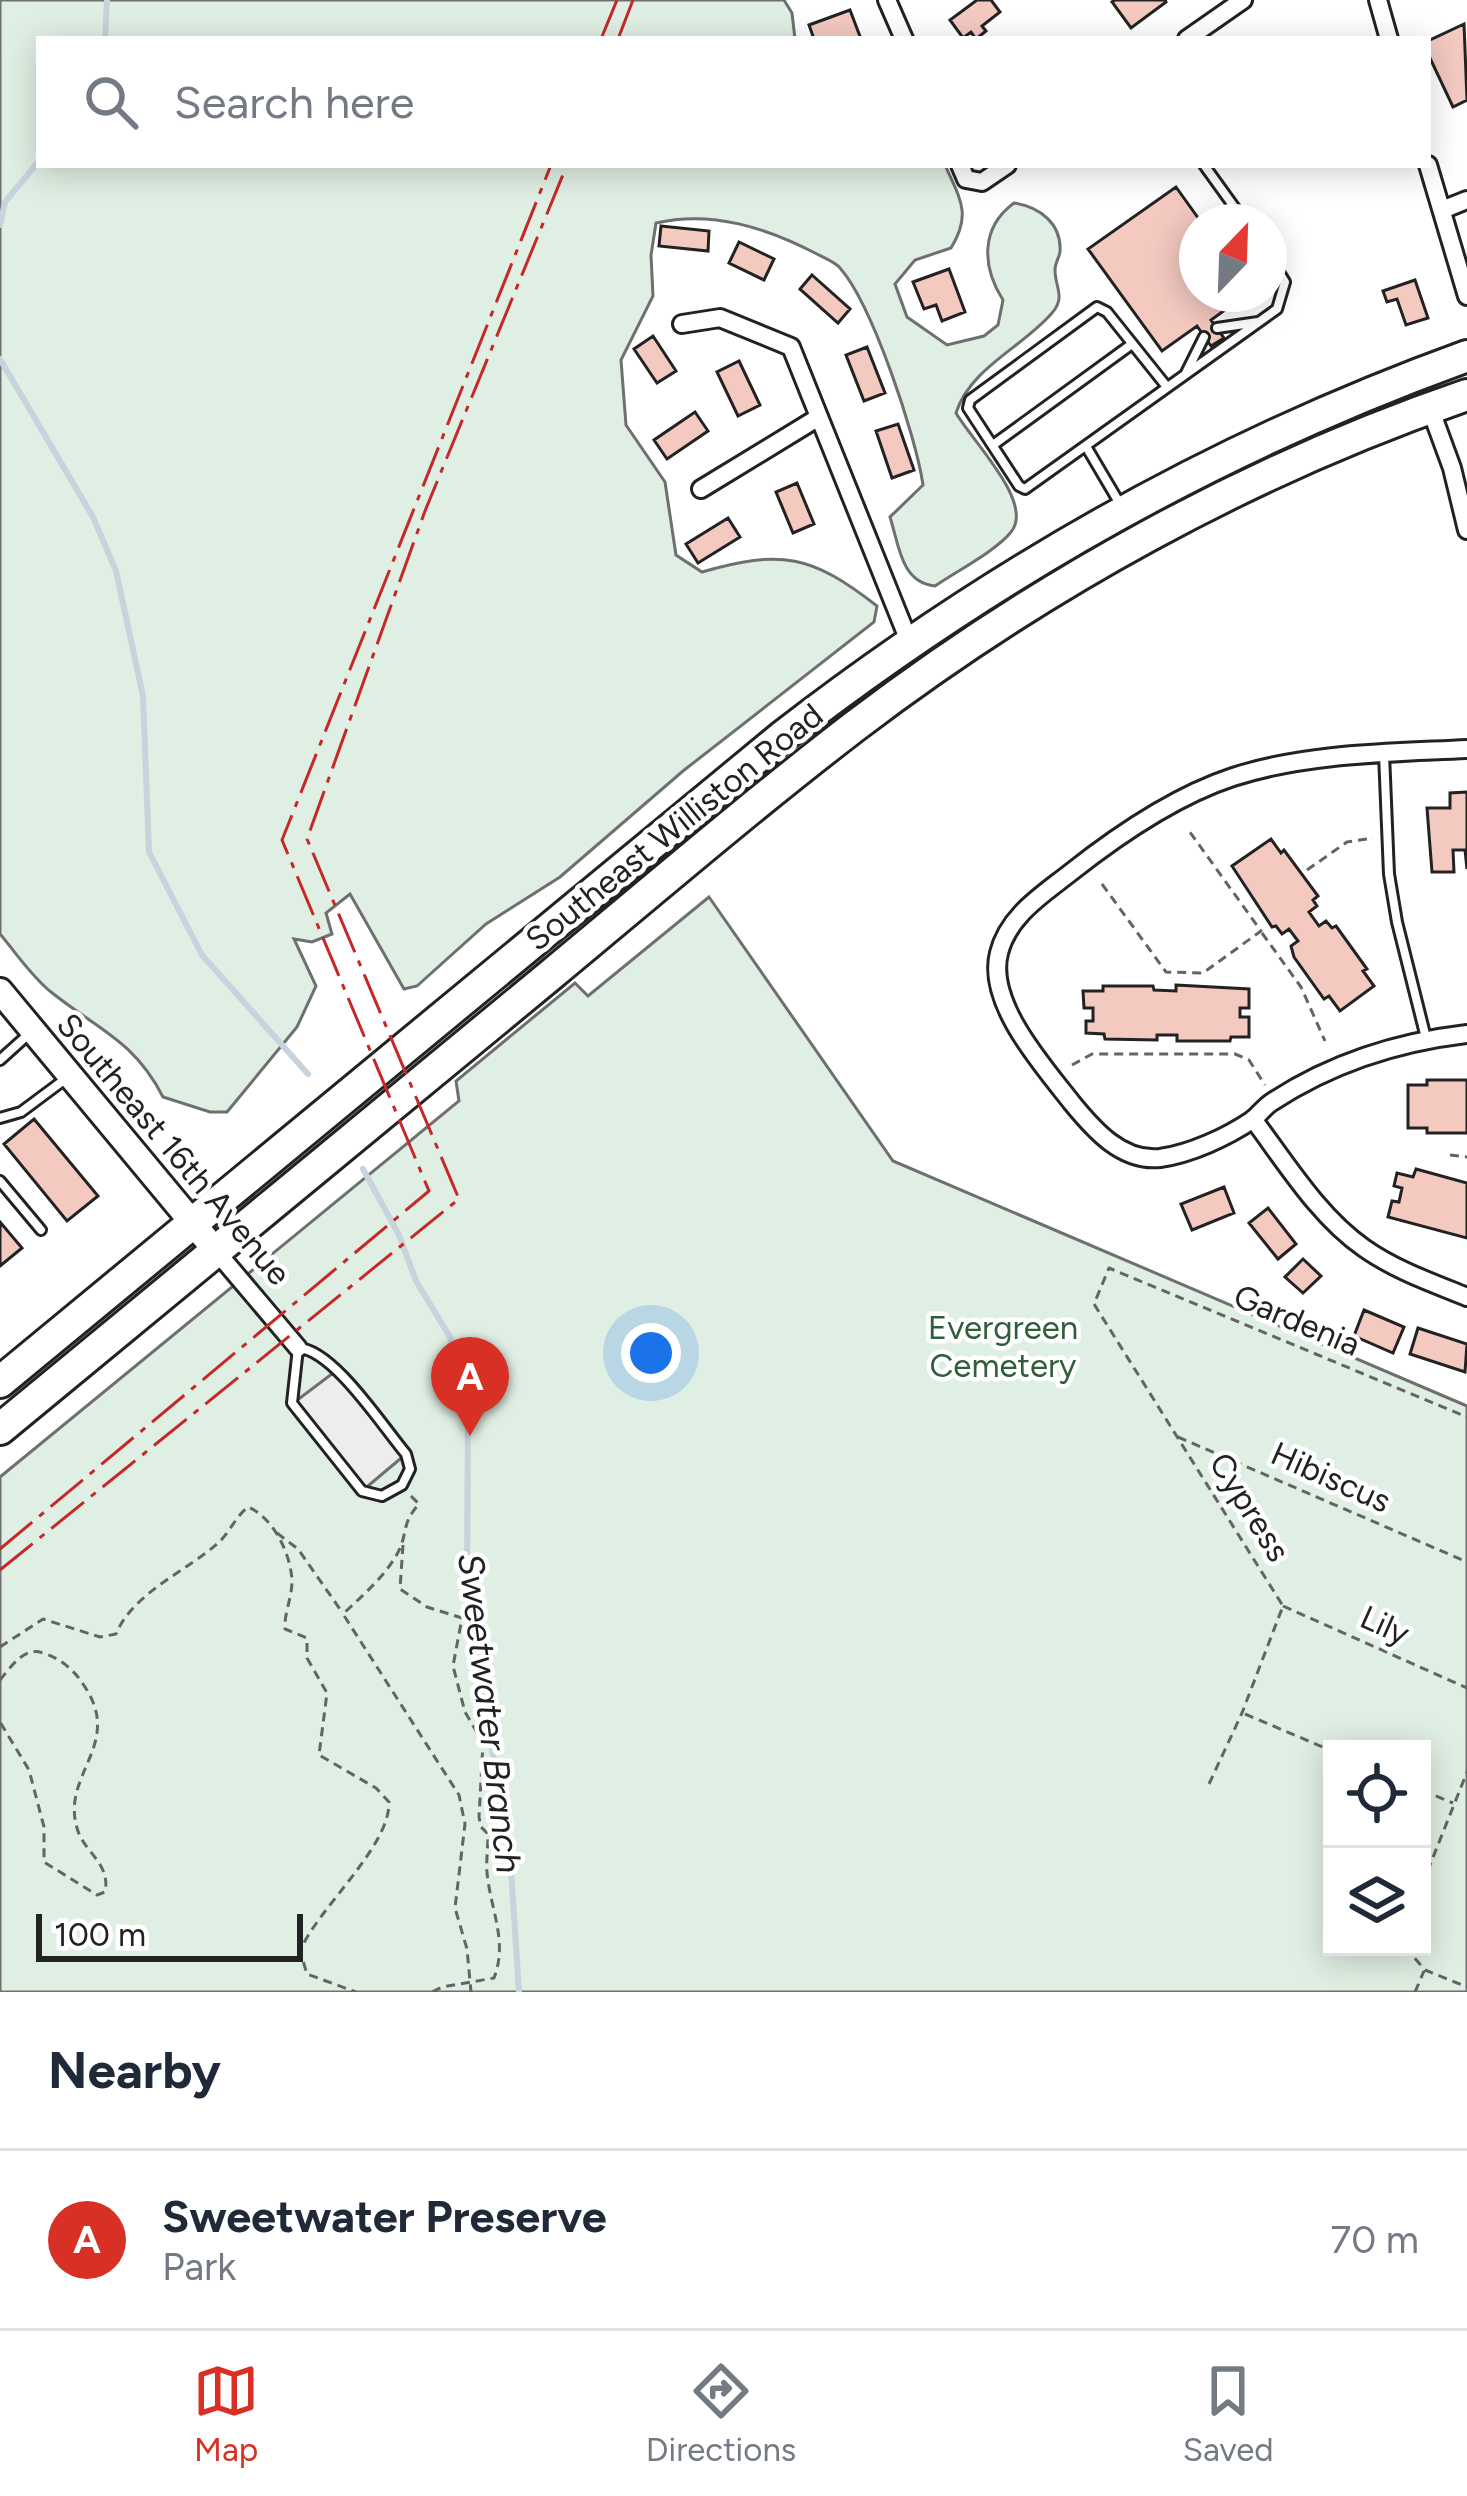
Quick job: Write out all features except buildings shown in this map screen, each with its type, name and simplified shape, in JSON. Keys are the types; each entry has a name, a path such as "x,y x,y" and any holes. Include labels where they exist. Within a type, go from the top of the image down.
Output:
{"highway":[{"name":"Southeast Williston Road","path":"0,1382 784,736 909,641 1123,509 1268,436 1467,356"},
{"name":"Southeast Williston Road","path":"0,1429 786,781 923,676 1140,542 1285,468 1467,395"},
{"path":"1123,509 1140,542"}],"main road":[{"name":"Southeast 16th Avenue","path":"0,991 216,1251"}],"street":[{"path":"1191,36 1243,0"},
{"path":"1378,0 1389,36"},
{"path":"890,1 903,36"},
{"path":"963,172 982,182 1003,168"},
{"path":"1429,168 1467,296"},
{"path":"1442,210 1467,200"},
{"path":"682,324 720,317 790,347 923,676"},
{"path":"1430,407 1467,530"},
{"path":"701,489 820,417"},
{"path":"1467,749 1311,761 1232,777 1154,814 1021,911 998,954 1001,993 1028,1047 1079,1112 1121,1152 1158,1158 1207,1144 1340,1065 1426,1039 1467,1034"},
{"path":"1252,1119 1323,1210 1363,1248 1467,1297"},
{"name":"Southeast 16th Avenue","path":"216,1251 298,1348"}],"lane":[{"path":"1206,168 1232,204"},
{"path":"1167,387 1107,312 1097,307 970,400 968,407 1025,489 1273,312"},
{"path":"1217,328 1260,322"},
{"path":"1186,374 1204,337"},
{"path":"992,446 1133,344"},
{"path":"1088,448 1123,509"},
{"path":"1384,754 1391,890 1426,1039"},
{"path":"0,1060 32,1031"},
{"path":"0,1118 21,1112 70,1076"},
{"path":"0,1181 41,1230"},
{"path":"298,1348 309,1348 337,1370 406,1454 410,1469 402,1485 382,1496 362,1491 292,1403 298,1348"}],"path":[{"path":"1187,828 1301,987 1325,1041"},
{"path":"1306,870 1347,842 1377,838"},
{"path":"1102,884 1166,972 1203,973 1262,932"},
{"path":"1072,1065 1092,1054 1240,1054 1270,1091"},
{"path":"1450,1155 1467,1157"},
{"name":"Gardenia","path":"1109,1268 1467,1418"},
{"name":"Cypress","path":"1109,1268 1094,1304 1283,1606 1209,1784"},
{"name":"Hibiscus","path":"1177,1436 1467,1562"},
{"path":"402,1485 419,1504 406,1519 400,1589 427,1607 462,1618 453,1666 465,1712 483,1743 479,1816 488,1834 494,1922 503,1945 494,1978 432,1992"},
{"path":"0,1647 44,1618 100,1636 116,1634 125,1616 219,1543 248,1507 258,1511 298,1549 458,1795 465,1824 455,1908 467,1949 471,1992"},
{"path":"276,1532 292,1580 285,1629 308,1638 307,1658 328,1694 319,1755 376,1788 389,1802 389,1814 372,1844 346,1887 305,1937 300,1951 307,1974 356,1992"},
{"path":"343,1614 393,1562 404,1543"},
{"name":"Lily","path":"1283,1606 1467,1688"},
{"path":"0,1680 11,1664 32,1651 40,1652 72,1669 96,1704 98,1742 80,1783 76,1811 77,1828 103,1866 105,1892 98,1895 81,1887 44,1862 44,1827 29,1770 0,1722"},
{"path":"1242,1713 1323,1747"},
{"path":"1431,1862 1467,1772"},
{"path":"1431,1794 1454,1804"},
{"path":"1413,1956 1425,1970 1467,1987"},
{"path":"1415,1992 1425,1970"}],"green space":[{"path":"0,0 784,0 792,13 795,36 36,36 36,168 946,168 962,206 957,236 951,248 915,260 895,284 907,317 947,345 984,336 998,325 1003,300 991,274 988,248 1003,213 1014,203 1032,208 1053,225 1060,242 1056,307 973,383 956,413 999,472 1015,505 1016,520 1011,532 986,554 935,586 915,578 903,561 890,517 923,485 919,463 878,340 840,268 798,245 739,224 698,219 656,223 651,255 653,296 621,360 626,425 665,482 676,555 702,572 775,559 814,567 877,606 874,622 683,771 560,877 486,924 417,986 404,989 350,894 326,913 332,934 312,942 294,939 316,986 297,1027 227,1112 210,1112 163,1097 127,1048 44,986 0,934"},
{"name":"Evergreen Cemetery","path":"709,897 893,1161 1467,1406 1467,1992 0,1992 0,1477 459,1101 456,1081 575,983 588,996"}],"shaded area":[{"path":"337,1370 406,1454 362,1491 292,1404"}],"waterway":[{"name":"Sweetwater Branch","path":"105,36 107,0"},
{"name":"Sweetwater Branch","path":"0,225 5,202 36,165"},
{"name":"Sweetwater Branch","path":"0,359 93,517 116,571 143,696 149,852 202,955 308,1074"},
{"name":"Sweetwater Branch","path":"363,1169 399,1235 416,1281 450,1337 468,1420 467,1576 477,1671 509,1839 519,1992"}],"power":[{"path":"602,36 617,0"},
{"path":"619,36 633,0"},
{"path":"0,1549 429,1191 282,840 550,168"},
{"path":"0,1570 459,1199 307,839 425,511 566,168"}],"place":[{"name":"Sweetwater Preserve","path":"470,1436"}]}
